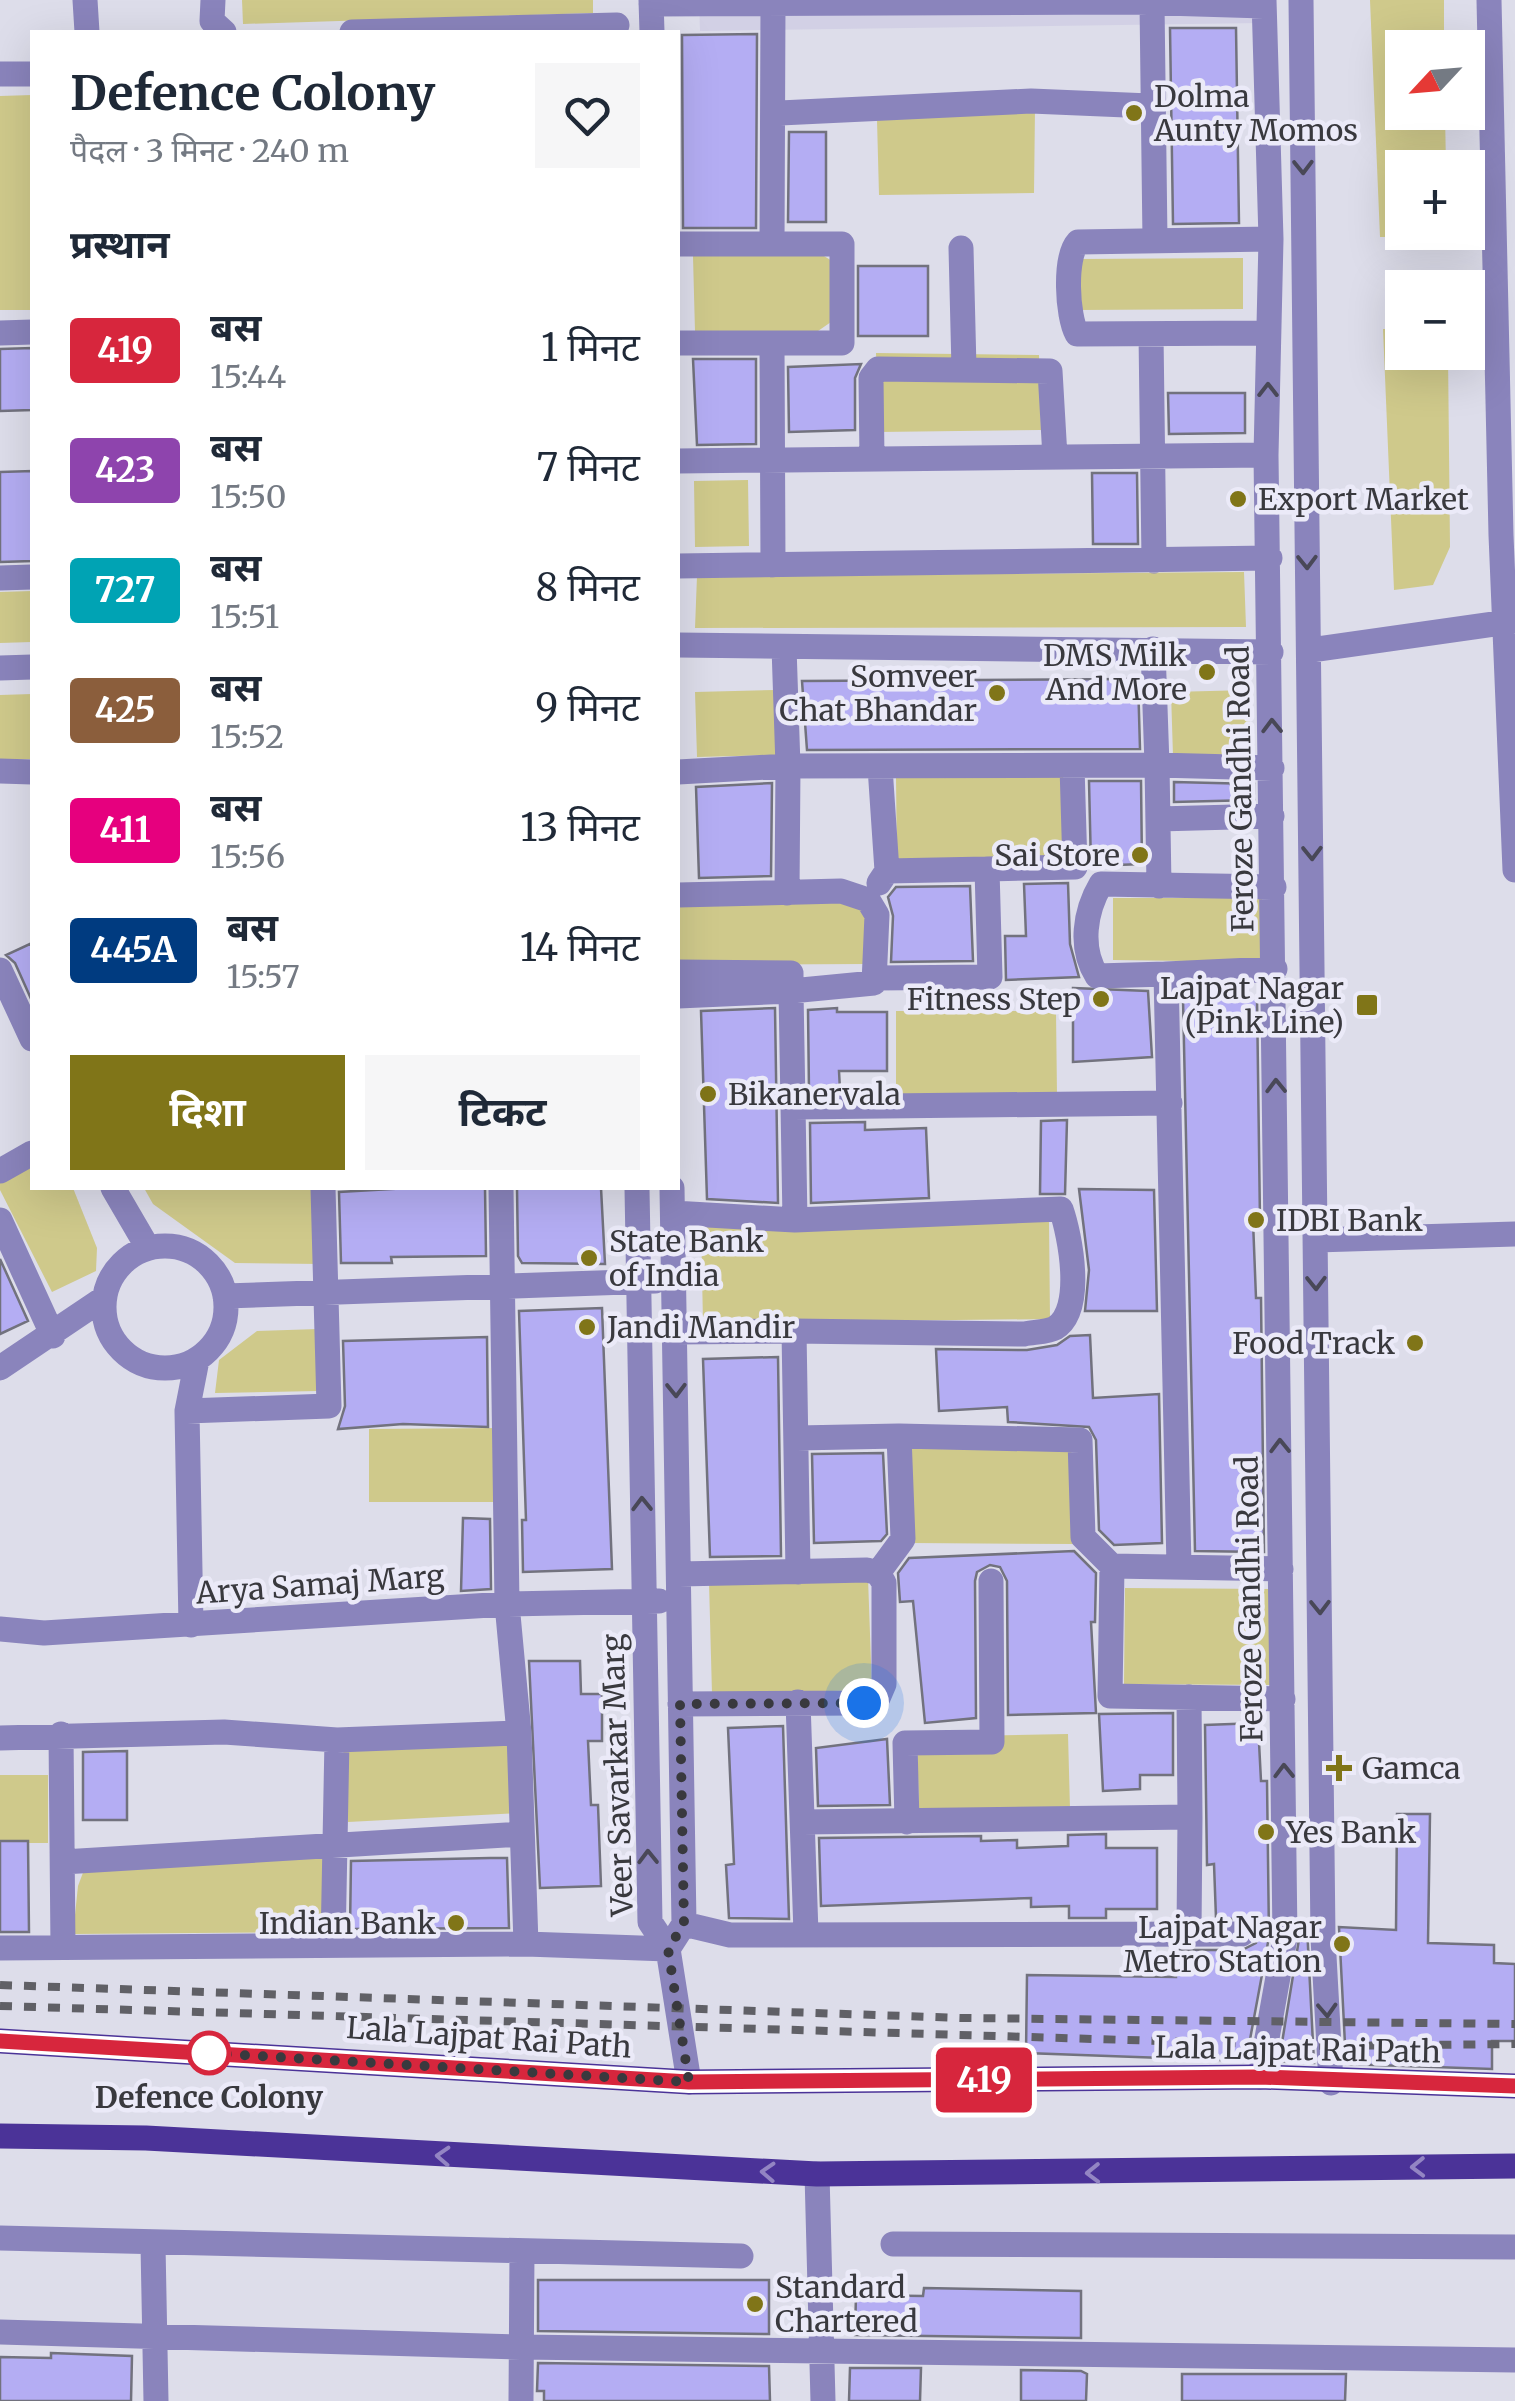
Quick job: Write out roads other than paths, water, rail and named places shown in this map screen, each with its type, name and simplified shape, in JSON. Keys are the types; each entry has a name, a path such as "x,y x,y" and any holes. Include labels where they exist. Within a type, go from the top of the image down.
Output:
{"main road":[{"name":"Lala Lajpat Rai Path","path":"0,2041 689,2082 1260,2077 1515,2086"},
{"path":"0,2136 146,2138 817,2174 1515,2166"}],"street":[{"path":"86,0 88,30"},
{"path":"213,0 212,21 222,30"},
{"path":"1301,0 1322,1938 1331,2082"},
{"path":"1489,0 1511,622 1515,870"},
{"path":"652,30 651,2 1264,3"},
{"path":"772,244 786,2"},
{"path":"1138,2 1150,106 1154,241"},
{"name":"Feroze Gandhi Road","path":"1260,2077 1285,1938 1266,455 1271,240 1264,3"},
{"path":"393,30 617,19"},
{"path":"0,74 30,74"},
{"path":"780,113 1030,101 1150,106"},
{"path":"1268,333 1077,334 1072,323 1071,254 1078,242 1271,240"},
{"path":"680,244 842,244 842,343 680,343"},
{"path":"961,248 964,369"},
{"path":"0,333 30,332"},
{"path":"1151,334 1154,561"},
{"path":"772,345 774,565"},
{"path":"872,459 872,373 878,369 1050,372 1056,457"},
{"path":"680,461 1266,455"},
{"path":"680,566 1270,558"},
{"path":"0,578 30,578"},
{"path":"1311,650 1511,622"},
{"path":"680,644 1271,652"},
{"path":"784,647 788,893"},
{"path":"1153,649 1160,886"},
{"path":"0,668 30,667"},
{"path":"680,772 788,766 1272,768"},
{"path":"887,871 1075,867 1072,766"},
{"path":"868,900 887,871 880,767"},
{"path":"0,771 30,772"},
{"path":"1158,819 1272,816"},
{"path":"876,978 990,977 987,869"},
{"path":"1274,887 1102,884 1087,906 1087,961 1097,976 1275,969"},
{"path":"680,895 841,891 868,900 877,915 874,983 850,988 680,996"},
{"path":"0,970 30,1035"},
{"path":"680,972 791,973 796,1220"},
{"path":"1166,974 1179,1568"},
{"path":"794,1106 1170,1103"},
{"path":"1276,1127 1315,1131"},
{"path":"0,1171 30,1154"},
{"path":"114,1190 148,1248"},
{"path":"186,1411 329,1406 322,1190"},
{"path":"501,1190 507,1604 520,1733 526,1944"},
{"name":"Veer Savarkar Marg","path":"636,1190 650,1922 668,1949 684,1924 672,1200"},
{"path":"672,1200 796,1220 1061,1209 1072,1239 1071,1309 1056,1328 1024,1334 675,1332"},
{"path":"0,1220 53,1336"},
{"path":"1316,1240 1515,1234"},
{"path":"190,1625 186,1411 197,1360 222,1332 225,1296 216,1274 202,1258 184,1248 148,1248 118,1267 104,1298 104,1320 113,1340 131,1358 151,1367 172,1368 197,1360"},
{"path":"225,1296 327,1296 673,1280"},
{"path":"0,1368 53,1336 104,1298"},
{"path":"794,1331 798,1572"},
{"path":"680,1704 864,1703 878,1698 884,1684 884,1583 878,1572 903,1539 899,1436"},
{"path":"797,1438 1080,1440 1084,1538 1112,1566 1281,1569"},
{"path":"1112,1566 1110,1696 1283,1699"},
{"name":"Arya Samaj Marg","path":"0,1629 44,1633 507,1604 644,1602 679,1586 798,1572 878,1572"},
{"path":"907,1822 905,1743 992,1742 991,1581"},
{"path":"1189,1697 1189,1932"},
{"path":"798,1702 806,1933"},
{"path":"0,1738 224,1732 337,1740 520,1733"},
{"path":"61,1734 63,1947"},
{"path":"333,1945 337,1740"},
{"path":"803,1822 1190,1817"},
{"path":"62,1862 336,1842 522,1834"},
{"path":"684,1924 730,1935 1242,1934"},
{"path":"1285,1938 1322,1938"},
{"path":"0,1948 526,1944 668,1949 689,2082"},
{"path":"817,2174 823,2401"},
{"path":"0,2238 152,2245 741,2256"},
{"path":"892,2244 1515,2247"},
{"path":"152,2245 156,2401"},
{"path":"521,2401 522,2252"},
{"path":"0,2332 521,2347 1515,2360"}],"railway":[{"path":"0,1985 962,2018 1515,2024"},
{"path":"0,2006 1327,2046 1515,2044"}],"place":[{"name":"Dolma Aunty Momos","path":"1134,113"},
{"name":"Export Market","path":"1238,499"},
{"name":"DMS Milk And More","path":"1207,672"},
{"name":"Somveer Chat Bhandar","path":"997,693"},
{"name":"Sai Store","path":"1140,855"},
{"name":"Fitness Step","path":"1101,999"},
{"name":"Lajpat Nagar (Pink Line)","path":"1367,1005"},
{"name":"Bikanervala","path":"708,1094"},
{"name":"IDBI Bank","path":"1256,1220"},
{"name":"State Bank of India","path":"589,1258"},
{"name":"Jandi Mandir","path":"587,1327"},
{"name":"Food Track","path":"1415,1343"},
{"name":"Gamca","path":"1339,1768"},
{"name":"Yes Bank","path":"1266,1832"},
{"name":"Indian Bank","path":"456,1923"},
{"name":"Lajpat Nagar Metro Station","path":"1342,1944"},
{"name":"Defence Colony","path":"209,2053"},
{"name":"Standard Chartered","path":"755,2304"}]}
